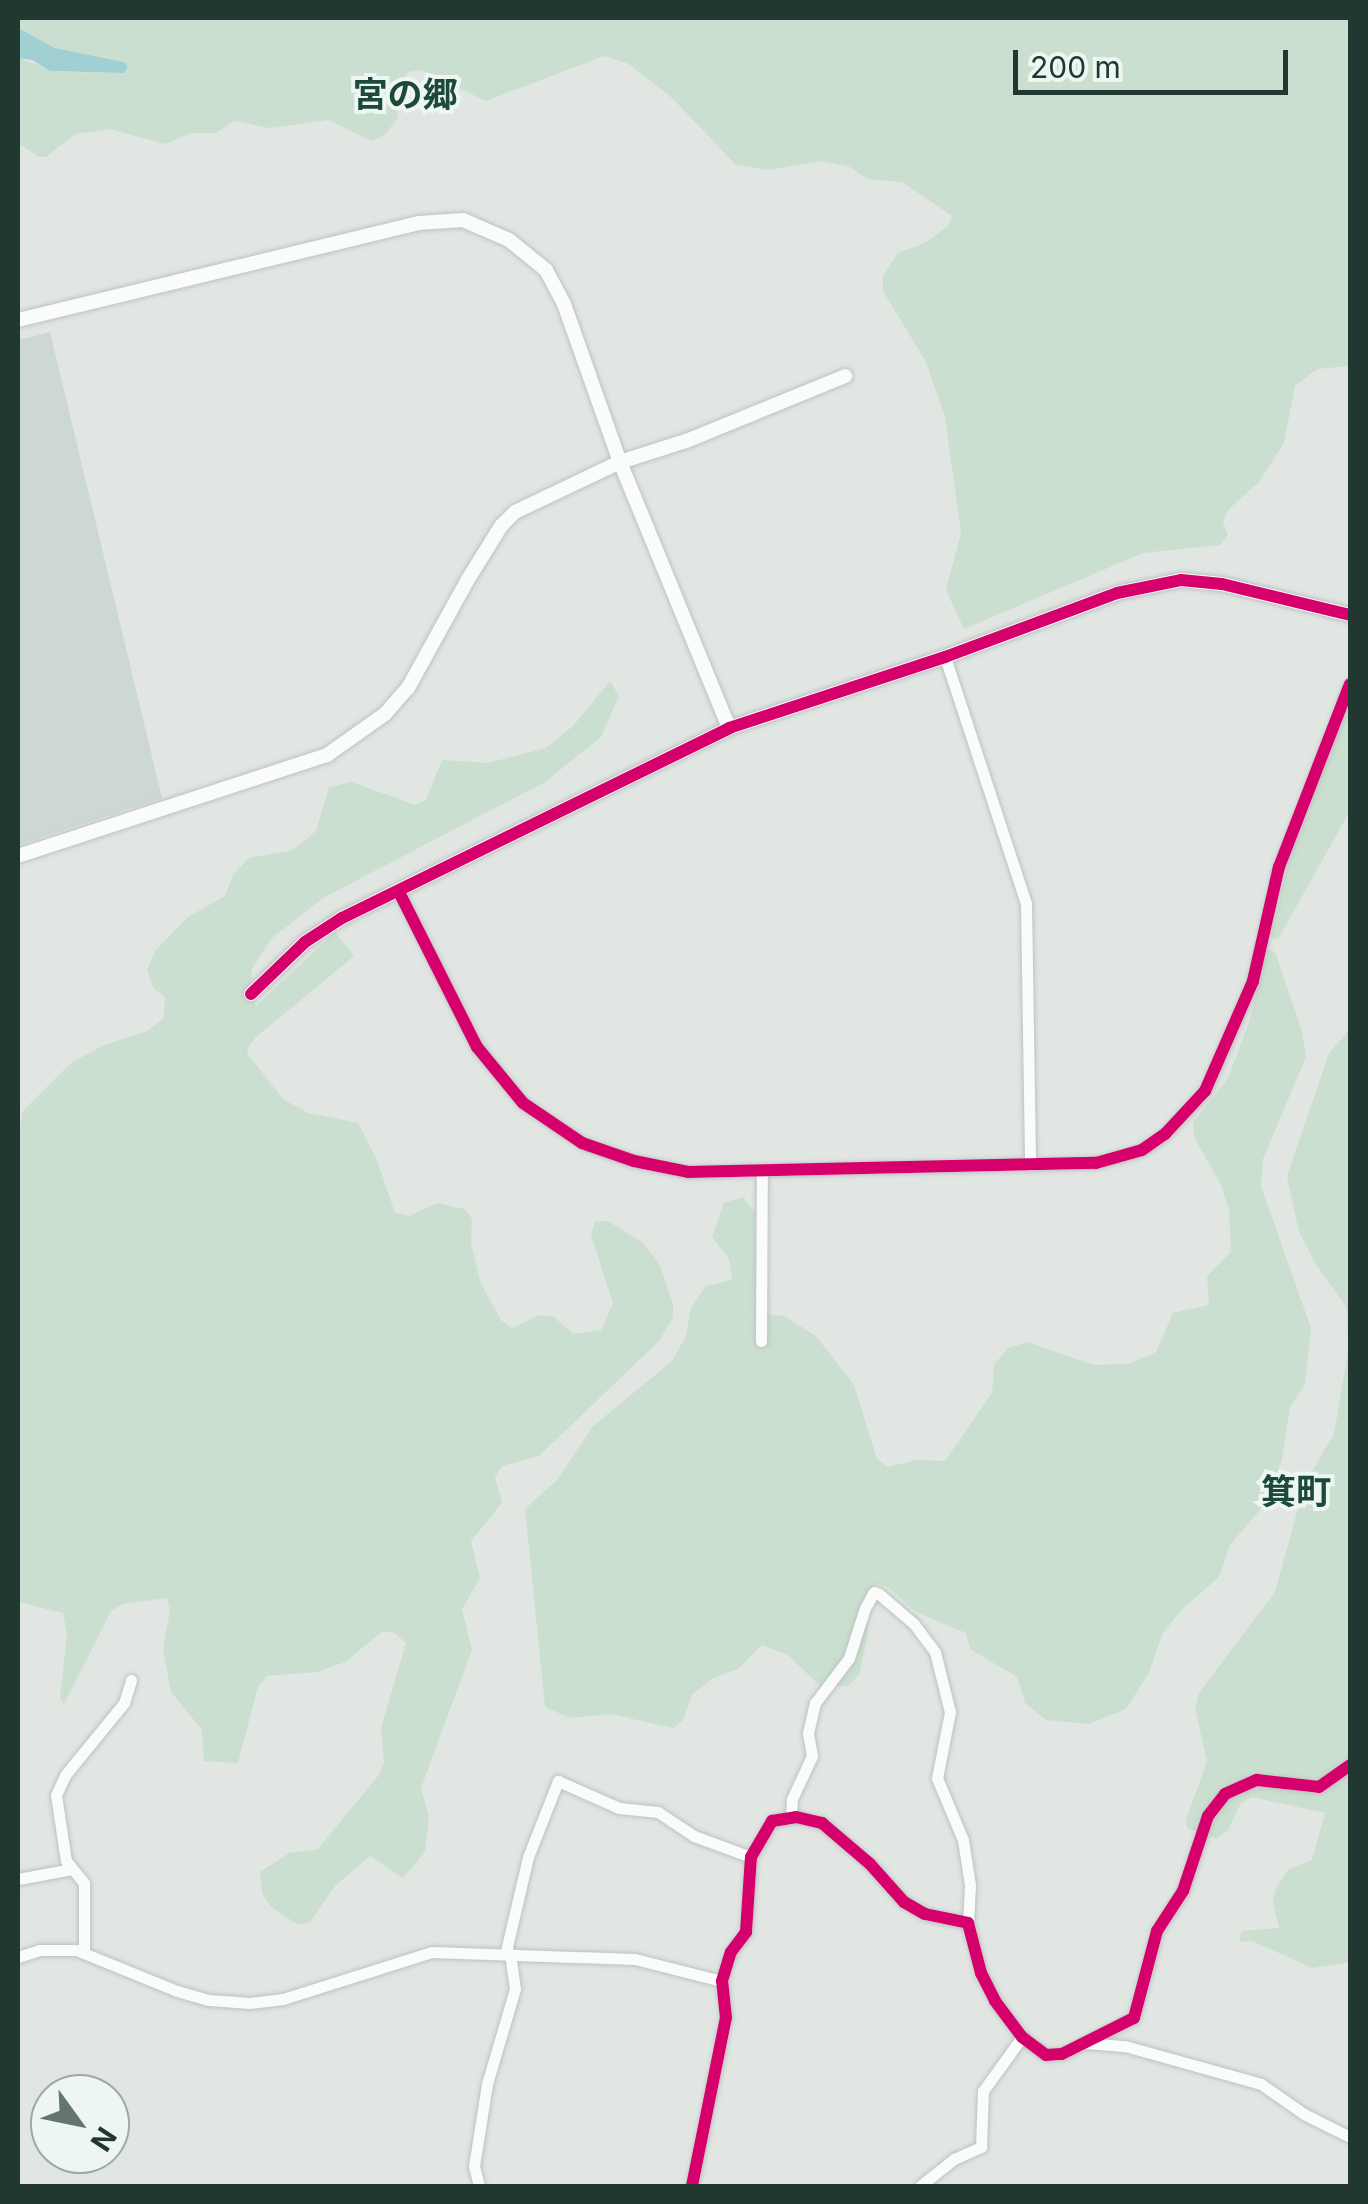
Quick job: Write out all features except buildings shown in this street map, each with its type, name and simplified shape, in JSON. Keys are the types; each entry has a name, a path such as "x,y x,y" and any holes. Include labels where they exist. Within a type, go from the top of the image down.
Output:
{"street":[{"path":"18,320 419,223 464,220 510,240 546,270 564,304 620,462 729,728"},
{"path":"18,856 261,780 354,739 385,714 408,688 501,526 535,499 620,462 686,441 845,376"},
{"path":"251,994 306,942 342,918 400,894 729,728 945,656 1116,593 1182,580 1222,584 1350,614"},
{"path":"945,656 1026,903 1030,1165"},
{"path":"400,894 477,1047 523,1103 582,1142 634,1161 688,1172 1096,1163 1142,1150 1166,1134 1205,1091 1254,981 1278,867 1350,684"},
{"path":"760,1341 762,1170"},
{"path":"792,1817 792,1799 812,1756 808,1733 815,1703 848,1658 874,1592 880,1594 914,1624 935,1652 950,1712 937,1778 963,1840 970,1885 968,1923 981,1974 1022,2037 1046,2055 1062,2054 1134,2018 1157,1932 1183,1891 1208,1816 1225,1794 1256,1780 1319,1787 1350,1765"},
{"path":"84,1952 84,1883 66,1861 56,1795 66,1774 124,1703 131,1680"},
{"path":"478,2186 474,2166 487,2084 515,1989 508,1952 528,1857 558,1780 619,1808 658,1812 694,1836 751,1857"},
{"path":"692,2186 728,2008 722,1981 731,1952 746,1932 751,1857 772,1822 792,1817 822,1823 870,1864 904,1902 924,1914 968,1923"},
{"path":"18,1879 72,1868"},
{"path":"18,1958 39,1950 84,1952 177,1991 209,2000 250,2003 283,1999 432,1952 635,1959 722,1981"},
{"path":"920,2186 954,2159 981,2147 983,2091 1022,2037"},
{"path":"1088,2043 1125,2046 1261,2084 1304,2114 1350,2137"}],"shaded area":[{"path":"50,332 162,798 18,845 18,340"}],"green space":[{"path":"18,18 1350,18 1350,366 1317,369 1295,386 1284,443 1259,482 1228,510 1223,522 1228,535 1220,545 1143,553 964,629 946,590 961,533 945,417 926,362 883,291 883,276 898,253 925,243 948,226 952,216 902,182 867,179 850,167 822,161 769,170 736,165 673,99 629,64 604,56 486,101 421,70 408,72 396,97 398,117 385,135 371,141 328,120 270,128 234,121 216,133 192,133 165,144 110,129 75,134 46,157 39,157 18,143 18,58 58,72 123,73 124,62 55,48 18,28"},
{"path":"610,681 619,696 601,737 545,782 323,898 271,939 252,969 250,992 256,1006 335,932 354,956 255,1038 247,1049 249,1056 283,1099 308,1113 358,1123 377,1160 395,1213 410,1216 437,1203 465,1209 472,1219 471,1244 481,1284 501,1320 512,1328 539,1315 553,1316 573,1334 601,1330 613,1303 591,1235 595,1221 608,1221 643,1243 660,1265 673,1304 673,1318 659,1341 539,1456 502,1466 495,1477 502,1503 471,1541 480,1578 462,1609 472,1650 421,1788 429,1818 425,1852 403,1878 370,1856 335,1886 310,1922 298,1925 270,1906 262,1893 260,1872 289,1853 318,1849 378,1776 384,1763 381,1728 406,1643 395,1633 383,1631 345,1662 317,1672 267,1676 258,1687 238,1763 204,1761 202,1730 171,1692 163,1650 170,1610 167,1598 123,1604 111,1611 64,1704 60,1698 67,1634 63,1613 18,1602 18,1136 23,1111 71,1063 104,1045 147,1031 164,1018 165,997 154,989 147,970 155,951 188,917 225,896 233,875 249,858 293,850 316,831 329,787 351,782 416,805 426,800 442,760 488,763 546,748 574,725"},
{"path":"1350,702 1350,811 1278,939 1271,938 1290,856"},
{"path":"1268,949 1275,952 1302,1031 1306,1057 1263,1159 1261,1186 1311,1328 1305,1384 1290,1407 1282,1460 1267,1502 1230,1545 1219,1577 1179,1612 1162,1635 1149,1673 1126,1709 1089,1724 1046,1720 1025,1703 1017,1677 970,1649 966,1633 916,1612 888,1587 876,1584 865,1593 868,1634 859,1675 848,1686 820,1686 788,1655 762,1645 738,1669 713,1678 692,1695 683,1720 673,1728 611,1714 570,1718 545,1707 525,1509 557,1480 592,1427 672,1361 686,1336 691,1308 706,1286 732,1280 729,1259 712,1237 724,1203 743,1197 755,1213 760,1313 784,1316 816,1336 854,1385 877,1459 888,1467 916,1460 945,1461 992,1393 994,1365 1008,1348 1028,1342 1093,1365 1128,1364 1156,1352 1173,1313 1209,1305 1207,1276 1231,1252 1229,1210 1221,1185 1194,1137 1193,1123 1228,1078 1248,1025"},
{"path":"1350,1029 1350,1962 1312,1968 1252,1941 1239,1942 1242,1931 1279,1928 1273,1902 1276,1888 1288,1870 1312,1860 1325,1813 1252,1797 1241,1803 1228,1830 1217,1839 1187,1828 1186,1820 1207,1761 1195,1708 1199,1693 1275,1592 1305,1483 1334,1434 1348,1352 1347,1308 1299,1232 1287,1176 1329,1053"}],"water":[{"path":"18,28 55,48 124,62 128,67 124,73 50,71 32,60 18,58"}],"cycle path":[{"path":"251,994 305,942 342,918 729,728 945,657 1117,593 1181,580 1222,584 1350,615"},
{"path":"400,894 477,1047 523,1103 582,1143 634,1161 688,1172 1096,1163 1142,1150 1165,1134 1205,1091 1253,981 1279,867 1350,684"},
{"path":"692,2186 726,2018 722,1981 731,1952 746,1932 751,1857 772,1821 796,1817 822,1823 870,1864 904,1902 925,1914 968,1923 981,1973 995,2001 1022,2037 1046,2055 1062,2054 1134,2018 1157,1931 1183,1891 1208,1816 1225,1794 1257,1780 1319,1787 1350,1765"}],"district":[{"name":"宮の郷","path":"405,94"},
{"name":"箕町","path":"1296,1491"}]}
